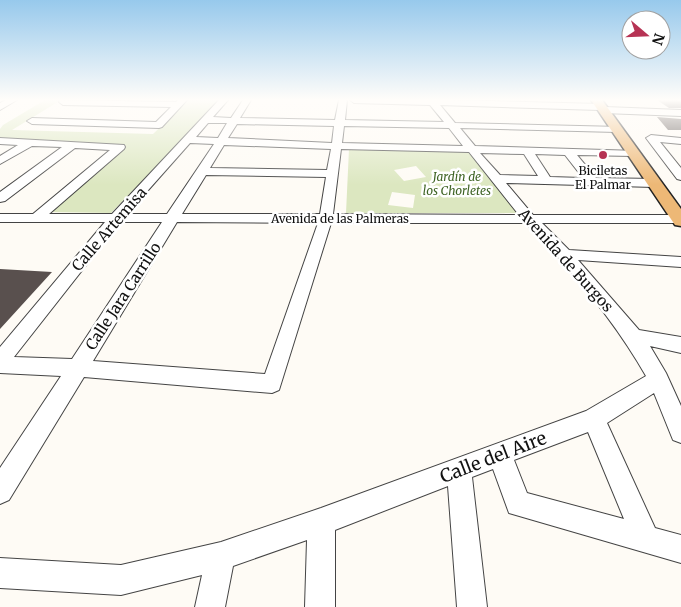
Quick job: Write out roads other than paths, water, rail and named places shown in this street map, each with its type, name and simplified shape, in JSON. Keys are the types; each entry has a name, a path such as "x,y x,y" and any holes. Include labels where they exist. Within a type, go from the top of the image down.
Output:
{"main road":[{"path":"617,128 680,220"}],"street":[{"name":"Calle Artemisa","path":"0,361 116,218 198,128"},
{"name":"Calle Jara Carrillo","path":"0,491 229,128"},
{"path":"0,365 77,368 272,384 326,218 338,128"},
{"name":"Avenida de Burgos","path":"454,128 479,150 528,217 565,254 633,336 660,380 681,432"},
{"path":"681,141 651,138 681,176"},
{"path":"189,140 335,146 634,153"},
{"path":"0,142 120,147 35,218"},
{"path":"0,161 29,142"},
{"path":"0,198 73,144"},
{"path":"527,150 546,180"},
{"path":"568,151 592,181"},
{"path":"203,171 331,174"},
{"path":"499,179 654,183"},
{"name":"Avenida de las Palmeras","path":"0,218 528,217 680,220"},
{"path":"565,254 681,262"},
{"path":"633,336 681,345"},
{"name":"Calle del Aire","path":"0,573 121,580 221,556 321,522 594,419 660,380"},
{"path":"594,419 646,539"},
{"path":"500,454 518,504 681,549"},
{"path":"459,471 472,607"},
{"path":"320,607 321,522"},
{"path":"210,607 221,556"}],"place":[{"name":"Biciletas El Palmar","path":"603,155"}],"park label":[{"name":"Jardín de los Chorletes","path":"457,183"}]}
